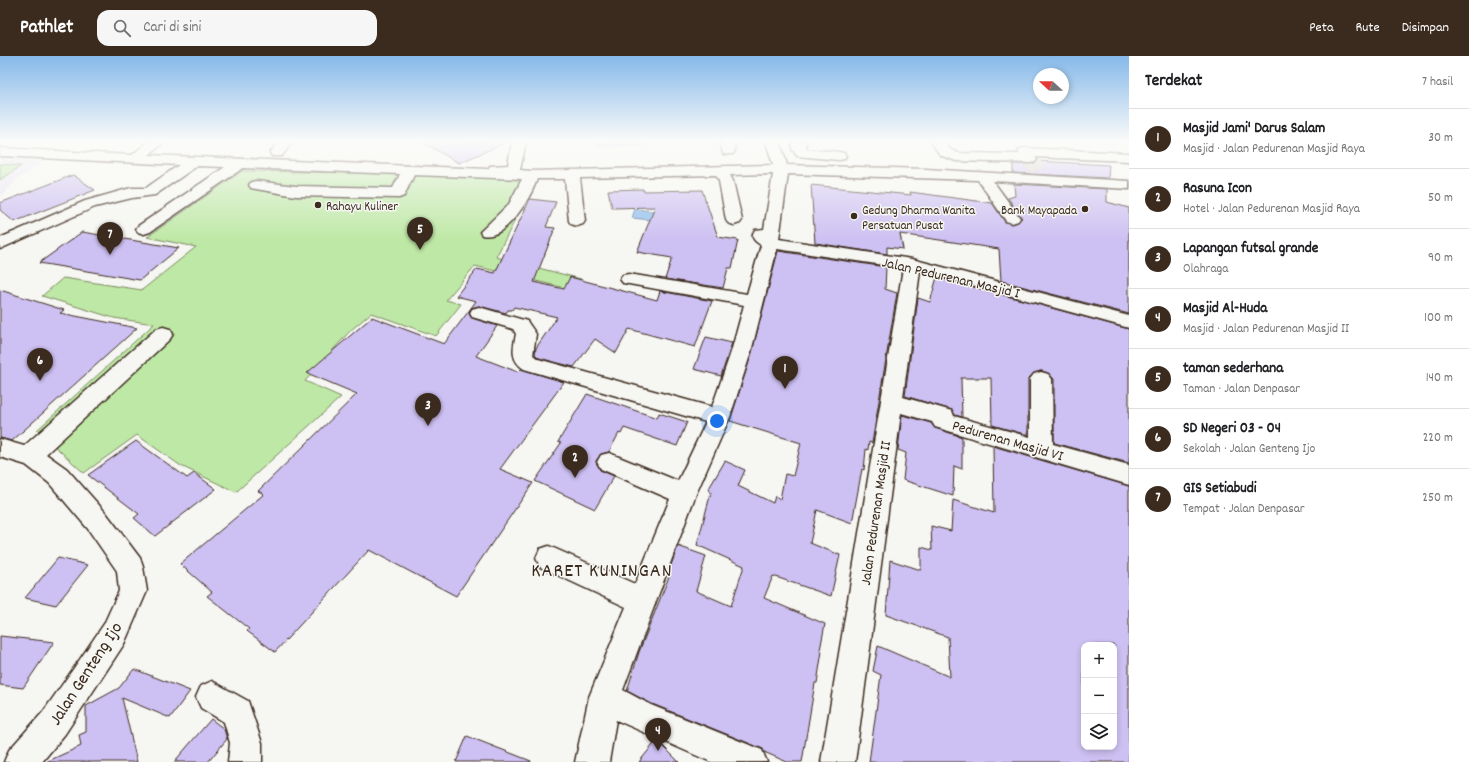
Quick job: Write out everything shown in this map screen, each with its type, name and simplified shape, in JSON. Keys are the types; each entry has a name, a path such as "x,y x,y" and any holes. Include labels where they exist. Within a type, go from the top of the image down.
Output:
{"street":[{"path":"0,244 90,204 131,192 150,192 175,175"},
{"path":"144,229 224,175"},
{"path":"264,175 256,185 296,191 399,193 407,175"},
{"path":"488,232 508,218 517,206 531,175"},
{"path":"572,175 577,221"},
{"path":"723,175 726,181 734,220"},
{"path":"592,762 605,697 684,494 719,417 741,352 753,301 770,243 776,175"},
{"path":"962,175 1013,175"},
{"path":"1049,175 1129,185"},
{"path":"982,176 998,196 1012,218"},
{"name":"Jalan Pedurenan Masjid I","path":"770,243 912,264 1129,322"},
{"name":"Jalan Pedurenan Masjid II","path":"838,762 912,264"},
{"path":"630,279 753,301"},
{"path":"479,313 520,325 526,334 522,351 525,362 622,391 719,417"},
{"path":"28,456 163,334"},
{"path":"1041,379 1042,450"},
{"name":"Pedurenan Masjid VI","path":"891,402 944,417 943,421 1129,475"},
{"name":"Jalan Genteng Ijo","path":"0,448 34,458 58,476 97,521 130,567 133,591 114,634 87,676 54,723 21,762"},
{"path":"609,462 684,494"},
{"path":"549,558 642,601"},
{"path":"212,697 237,712 246,742 245,762"},
{"path":"605,697 640,716 750,762"}],"shaded area":[{"path":"0,175 23,175 17,179 5,193 0,196"}],"green space":[{"path":"0,175 8,175 0,180"},
{"path":"236,175 529,176 513,224 496,257 581,279 573,290 475,266 446,300 461,304 436,336 371,313 350,331 305,381 341,397 236,492 181,466 137,435 84,473 37,430 154,324 114,318 42,296 63,278 142,290 196,247 147,237"}],"water":[{"path":"635,209 670,213 669,222 632,218"}],"building":[{"path":"73,175 95,190 14,222 0,210 0,203"},
{"path":"1050,175 1108,175 1108,178"},
{"path":"1014,184 1107,189 1107,202 1129,208 1129,314 1001,281 999,249 900,234 903,249 887,247 887,254 815,243 811,185 911,195 910,192 992,203 1005,222 1012,224 1018,222 1022,218 1008,198 1015,196"},
{"path":"643,189 643,191 702,190 718,237 738,240 732,268 728,268 723,288 665,279 672,258 637,252 655,207 612,208 608,190"},
{"path":"530,199 556,202 546,227 555,228 534,282 564,289 570,277 657,300 660,291 712,301 695,347 629,329 616,353 595,339 574,367 539,358 535,354 536,348 557,317 514,307 506,313 479,306 471,308 476,301 456,296 477,269 495,273"},
{"path":"82,232 179,248 140,280 39,263"},
{"path":"778,251 886,267 885,289 897,293 872,443 869,442 868,450 866,449 864,470 862,469 852,523 817,510 810,543 840,555 831,596 773,576 764,598 825,624 820,650 822,651 817,683 815,683 802,762 787,762 764,752 763,749 652,704 627,691 639,652 670,574 668,573 678,546 706,556 696,591 731,606 744,566 697,545 711,492 708,490 725,461 745,470 738,486 773,503 775,496 780,499 785,474 793,476 801,443 730,421 752,352"},
{"path":"937,277 1129,329 1129,463 1054,443 1054,379 1048,373 1041,371 1034,373 1028,379 1028,435 992,425 991,378 961,378 962,417 955,415 952,410 905,396 918,298 930,302"},
{"path":"0,290 64,310 60,313 137,328 12,441 0,438"},
{"path":"471,308 469,314 472,318 497,326 476,356 518,372 521,369 564,382 500,469 533,483 456,596 369,550 275,652 247,631 249,629 207,596 212,592 180,564 264,494 258,491 357,394 307,373 372,317 444,344"},
{"path":"706,337 732,343 721,376 694,369"},
{"path":"587,394 657,418 659,413 687,422 677,446 624,428 621,434 619,433 609,452 601,454 596,461 600,470 614,476 595,509 535,481 561,443 558,442"},
{"path":"902,415 931,423 935,428 962,437 962,469 954,466 953,496 903,480 906,453 898,450"},
{"path":"136,441 187,478 194,473 216,489 155,536 134,518 139,514 88,475"},
{"path":"993,446 1129,486 1129,762 869,762 881,675 873,671 878,646 950,677 948,637 886,615 890,560 921,570 921,547 932,550 931,526 951,531 953,500 994,513"},
{"path":"58,558 88,565 56,605 25,598"},
{"path":"0,636 54,642 23,688 0,685"},
{"path":"134,669 190,691 170,718 122,698 137,762 46,762 81,746 79,735 86,732 86,706 119,688"},
{"path":"211,719 224,729 227,739 208,762 174,762"},
{"path":"467,736 531,761 531,762 456,762"},
{"path":"657,740 679,762 639,762"}],"place":[{"name":"Rahayu Kuliner","path":"318,205"},
{"name":"Bank Mayapada","path":"1085,209"},
{"name":"Gedung Dharma Wanita Persatuan Pusat","path":"854,216"},
{"name":"taman sederhana","path":"420,250"},
{"name":"GIS Setiabudi","path":"110,255"},
{"name":"SD Negeri 03 - 04","path":"40,381"},
{"name":"Masjid Jami' Darus Salam","path":"785,389"},
{"name":"Lapangan futsal grande","path":"428,426"},
{"name":"Rasuna Icon","path":"575,478"},
{"name":"Masjid Al-Huda","path":"658,751"}],"district":[{"name":"KARET KUNINGAN","path":"602,569"}]}
